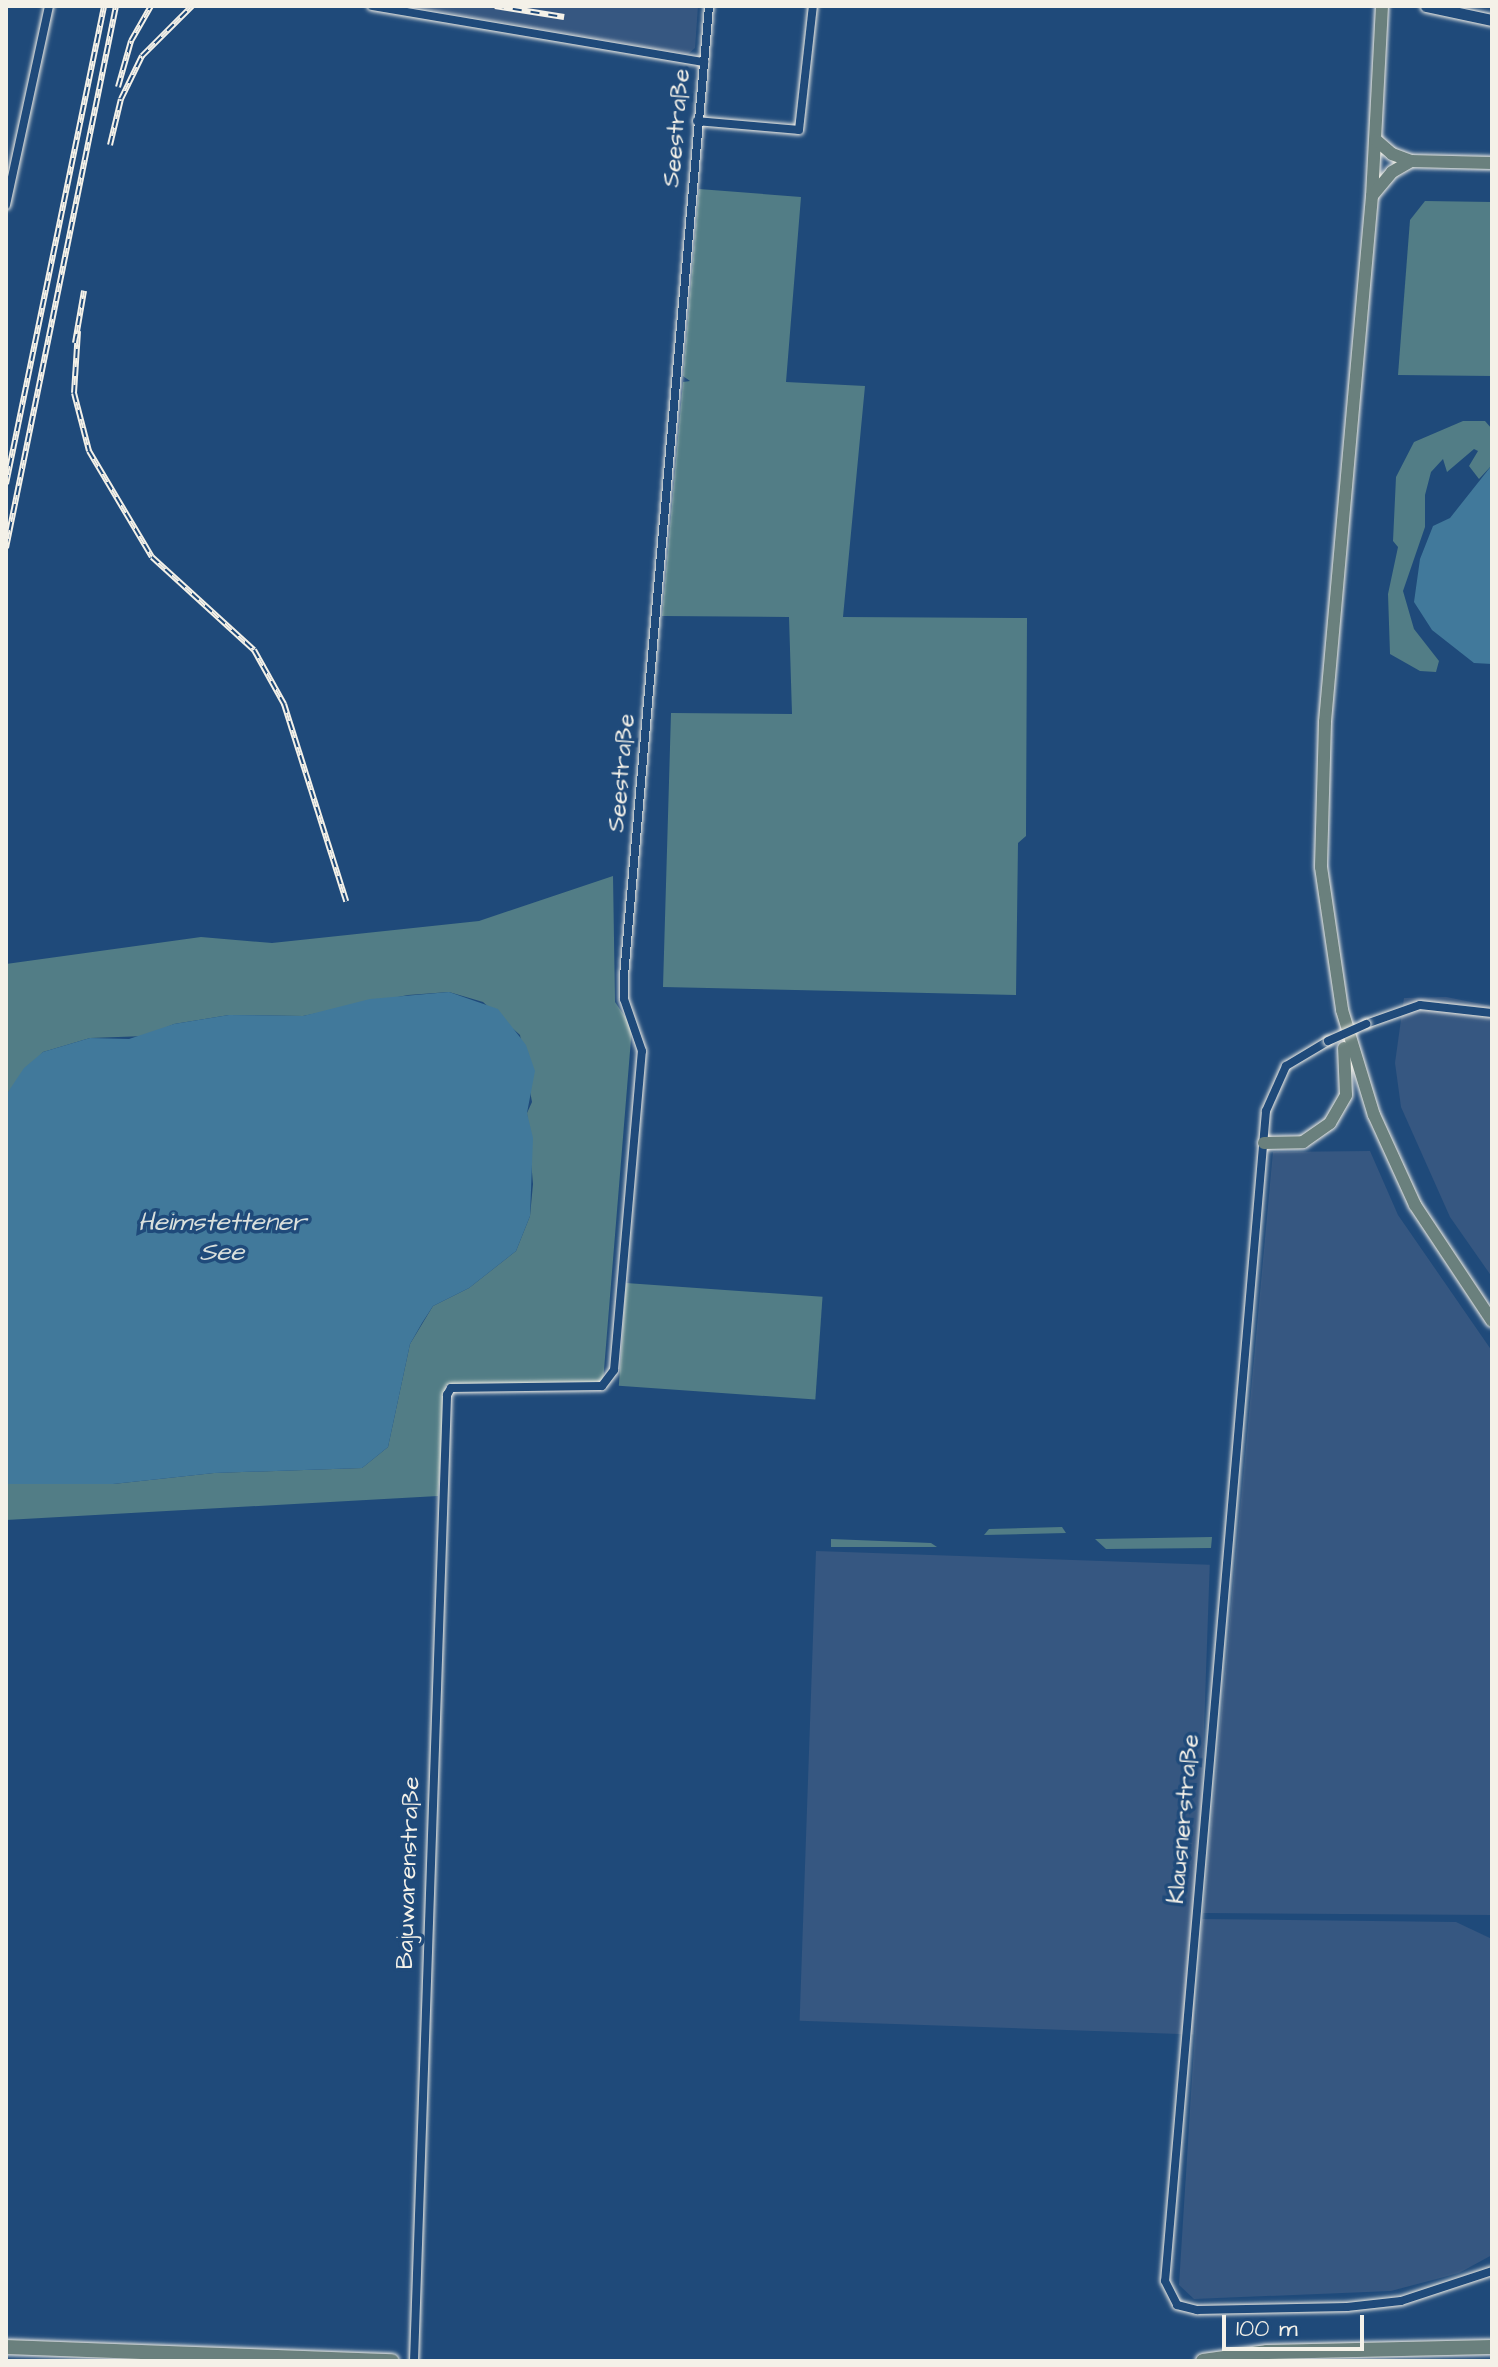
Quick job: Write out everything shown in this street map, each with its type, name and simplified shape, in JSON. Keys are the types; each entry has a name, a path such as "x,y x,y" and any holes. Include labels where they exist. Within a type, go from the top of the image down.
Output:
{"highway":[{"path":"6,2347 392,2361"},
{"path":"1203,2361 1267,2352 1492,2347"}],"main road":[{"path":"1382,6 1372,196 1323,765 1321,867 1337,987 1360,1076 1391,1156 1442,1250 1492,1321"},
{"path":"1426,6 1492,20"},
{"path":"1376,140 1392,154 1411,161 1492,163"},
{"path":"1372,196 1392,172 1411,161"},
{"path":"1264,1143 1303,1142 1339,1111 1348,1077 1333,1007 1337,987"}],"street":[{"path":"6,201 49,6"},
{"path":"372,6 704,62"},
{"name":"Seestraße","path":"451,1388 602,1386 614,1370 642,1051 624,999 624,976 709,6"},
{"path":"697,121 799,130 813,6"},
{"name":"Klausnerstraße","path":"1492,1013 1420,1005 1366,1024 1293,1059 1279,1074 1268,1100 1165,2257 1167,2294 1177,2305 1197,2310 1347,2307 1401,2301 1492,2271"},
{"name":"Bajuwarenstraße","path":"414,2361 441,1513 451,1388"}],"shaded area":[{"path":"407,6 698,6 695,48 688,54"},
{"path":"1446,997 1492,1006 1492,1277 1450,1217 1401,1107 1395,1063 1404,998"},
{"path":"1370,1151 1398,1215 1492,1351 1492,1915 1203,1913 1273,1152"},
{"path":"816,1551 1210,1565 1193,2034 800,2021"},
{"path":"1202,1919 1456,1922 1492,1939 1492,2255 1459,2273 1391,2291 1194,2299 1179,2285"}],"green space":[{"path":"699,189 801,197 786,382 865,386 843,617 1027,618 1026,836 1018,843 1016,995 663,987 671,713 792,714 789,617 662,616 683,382 690,381 683,376"},
{"path":"1425,201 1492,202 1492,376 1398,375 1410,220"},
{"path":"1463,421 1485,421 1492,429 1492,465 1479,479 1469,466 1478,451 1474,449 1447,472 1443,459 1431,472 1425,495 1425,527 1403,591 1414,629 1439,661 1436,672 1420,671 1390,654 1388,594 1398,547 1393,541 1396,477 1414,442"},
{"path":"613,876 615,1002 632,1027 603,1382 446,1385 438,1496 6,1520 6,1484 113,1484 214,1473 362,1468 388,1447 410,1344 433,1306 469,1288 516,1251 530,1216 533,1184 527,1113 532,1102 520,1035 483,1002 449,992 408,995 303,1016 229,1015 174,1024 146,1036 90,1038 43,1052 6,1095 6,964 201,937 272,943 479,921"},
{"path":"626,1283 823,1297 815,1399 619,1386"},
{"path":"1062,1527 1066,1533 984,1535 989,1529"},
{"path":"1212,1537 1211,1548 1106,1549 1095,1539"},
{"path":"831,1539 931,1543 937,1547 831,1547"}],"water":[{"path":"1492,465 1492,664 1474,663 1432,630 1414,602 1420,559 1433,526 1450,518"},
{"name":"Heimstettener See","path":"449,992 498,1009 526,1045 535,1071 527,1113 533,1138 530,1216 516,1251 469,1288 433,1306 422,1323 410,1344 388,1447 362,1468 214,1473 113,1484 6,1484 6,1095 24,1068 43,1052 90,1038 129,1039 174,1024 229,1015 303,1016 370,999"}],"railway":[{"path":"6,484 104,6"},
{"path":"6,548 116,6"},
{"path":"118,87 131,41 151,6"},
{"path":"110,145 121,99 142,56 192,6"},
{"path":"495,6 564,17"},
{"path":"75,343 84,291"},
{"path":"78,331 74,393 89,451 152,557 254,650 284,704 346,901"}]}
